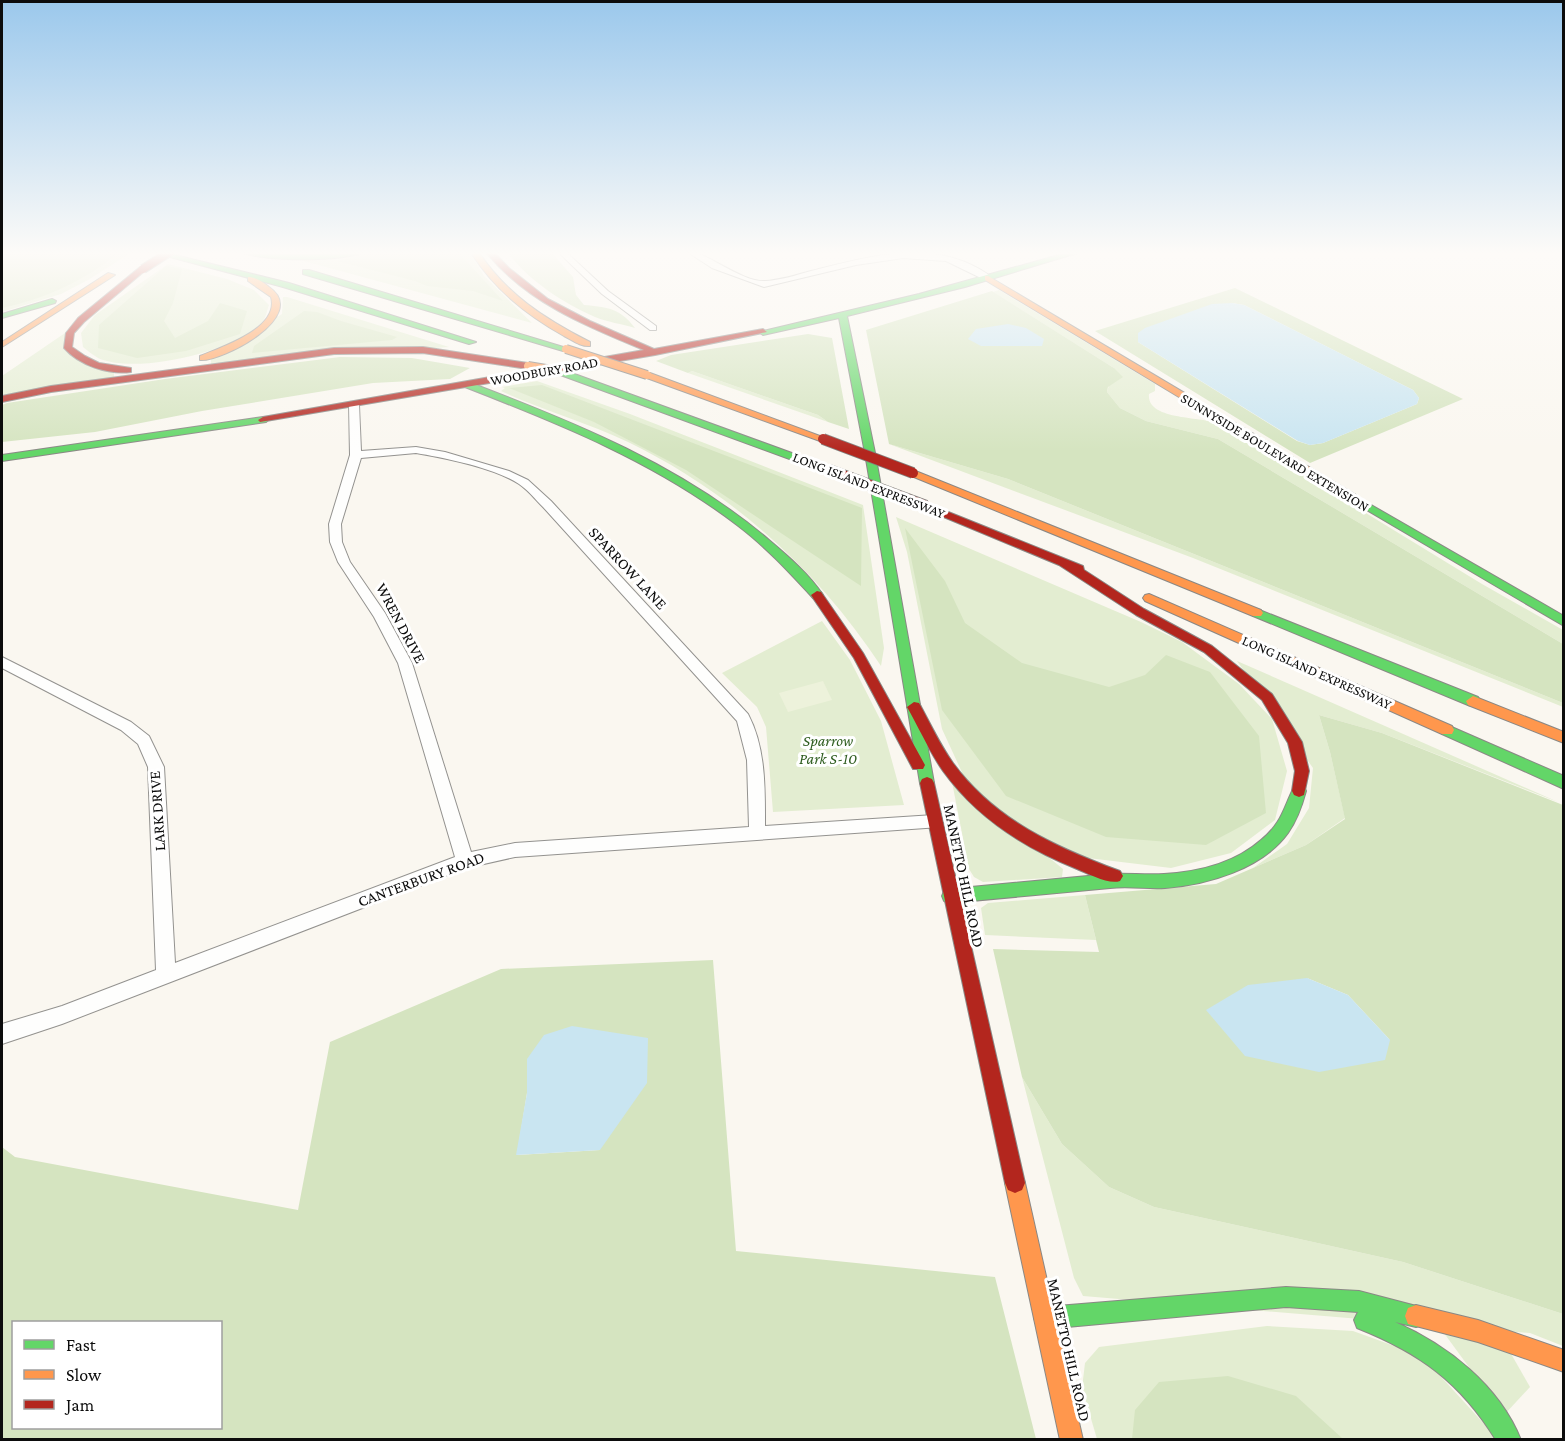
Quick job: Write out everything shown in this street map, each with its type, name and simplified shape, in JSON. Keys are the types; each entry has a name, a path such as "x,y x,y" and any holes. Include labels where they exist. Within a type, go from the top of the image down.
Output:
{"main road":[{"path":"2,345 43,318"},
{"path":"30,344 69,318"},
{"path":"83,318 70,333 68,348 79,360 99,368 129,370 174,365 226,349 262,328 270,318"},
{"name":"LONG ISLAND EXPRESSWAY","path":"389,318 558,371 926,506 1234,634 1562,782"},
{"name":"LONG ISLAND EXPRESSWAY","path":"467,318 657,377 913,473 1563,738"},
{"path":"540,318 554,328 657,377"},
{"path":"575,318 655,352"},
{"name":"WOODBURY ROAD","path":"2,458 354,405 831,318"},
{"name":"MANETTO HILL ROAD","path":"843,318 870,453 934,822 1045,1318 1055,1335 1072,1440"},
{"name":"SUNNYSIDE BOULEVARD EXTENSION","path":"1054,318 1563,622"},
{"path":"2,399 51,389 334,351 423,350 558,371"},
{"path":"467,385 586,430 631,451 682,480 741,521 785,560 822,604 874,678 927,782"},
{"path":"950,896 1126,879 1164,881 1214,873 1241,862 1267,846 1285,824 1297,800 1302,771 1295,742 1267,698 1208,649 1140,612 1061,561"},
{"path":"914,707 953,775 1005,827 1040,848 1086,868 1126,879"},
{"path":"1045,1318 1286,1297 1359,1302 1478,1330 1563,1361"},
{"path":"1349,1317 1360,1318 1402,1333 1440,1358 1470,1384 1502,1425 1510,1440"}],"street":[{"path":"640,318 653,328"},
{"name":"WREN DRIVE","path":"354,405 356,455 335,524 336,542 344,562 380,616 405,663 465,861"},
{"name":"SPARROW LANE","path":"356,455 416,450 441,454 505,473 524,482 743,718 752,738 757,772 758,834"},
{"name":"LARK DRIVE","path":"2,662 126,726 144,740 156,767 166,975"},
{"name":"CANTERBURY ROAD","path":"2,1034 62,1015 465,861 515,850 934,822"}],"green space":[{"path":"92,318 264,318 249,333 208,351 184,358 135,364 115,363 98,358 83,347 81,333"},
{"path":"107,318 165,318 164,321 175,338 210,318 245,318 240,334 186,351 137,358 98,348 99,325"},
{"path":"275,318 356,318 449,347 211,364 211,358"},
{"path":"294,318 334,318 397,337 392,340 252,353 254,346"},
{"path":"514,318 527,318 532,323"},
{"path":"599,318 626,318 635,328"},
{"path":"904,318 1035,318 1114,368 1123,377 1108,387 1107,392 1120,408 1146,421 1218,439 1563,644 1563,703 1008,479 889,444 866,330"},
{"path":"1035,318 1046,318 1155,384 1155,391 1149,394 1150,403 1156,409 1177,416 1220,424 1482,584 1563,630 1563,644 1218,439 1146,421 1120,408 1107,392 1114,368"},
{"path":"1137,318 1195,318 1138,342 1297,441 1310,445 1323,443 1417,404 1419,398 1413,390 1270,318 1297,318 1463,399 1310,463 1095,331"},
{"path":"68,331 64,350 114,371 114,377 2,395 2,376"},
{"path":"808,334 832,338 849,429 828,422 818,415 692,371 688,373 656,361 671,355"},
{"path":"340,357 412,358 470,368 450,379 373,383 202,411 95,432 2,442 2,405 7,403 165,379"},
{"path":"692,371 818,415 828,422 688,373"},
{"path":"537,381 630,414 863,505 884,648 881,666 856,631 800,566 737,510 666,462 628,442 501,391 505,388 502,387"},
{"path":"542,385 862,508 861,586 686,470 594,422 509,388"},
{"path":"889,444 1008,479 1563,703 1563,707 1193,558"},
{"path":"896,517 1141,622 1182,642 1239,684 1272,719 1287,771 1275,820 1231,853 1171,868 1088,858 1018,826 966,781 942,729 907,552"},
{"path":"905,528 945,581 965,623 1022,663 1109,687 1145,675 1166,655 1210,672 1259,736 1266,813 1206,845 1106,837 1006,796 942,710"},
{"name":"Sparrow Park S-10","path":"822,621 850,660 881,721 904,805 773,812 766,727 757,707 722,673"},
{"path":"1237,661 1558,802 1382,733 1319,715 1345,818 1306,845 1253,868 1287,844 1309,808 1313,768"},
{"path":"823,681 832,700 788,712 779,693"},
{"path":"1319,715 1382,733 1563,805 1563,1314 1403,1262 1154,1207 1109,1187 1062,1144 1022,1077 993,949 1099,952 1085,895 1216,884 1306,845 1345,819","holes":["1307,978 1348,995 1390,1040"]},
{"path":"951,777 1063,869 1062,877 983,882 974,877 969,869"},
{"path":"1085,895 1096,940 985,935 981,908 988,903"},
{"path":"713,960 736,1251 995,1277 1036,1439 2,1439 2,1147 15,1157 298,1210 330,1042 501,969","holes":["527,1059 600,1150 517,1155 527,1093"]},
{"path":"1022,1077 1062,1144 1109,1187 1154,1207 1403,1262 1563,1314 1563,1346 1530,1333 1083,1296 1074,1278"},
{"path":"1267,1326 1353,1331 1422,1356 1498,1439 1097,1439 1082,1388 1085,1363 1099,1347"},
{"path":"1441,1329 1510,1352 1530,1387 1504,1415"},
{"path":"1228,1376 1296,1396 1343,1439 1132,1439 1135,1410 1159,1382"}],"water":[{"path":"1172,318 1270,318 1413,390 1419,398 1417,404 1323,443 1310,445 1298,441 1138,342 1138,333 1145,328"},
{"path":"1008,324 1026,328 1044,339 1042,346 981,346 968,339 976,329"},
{"path":"1307,978 1348,995 1390,1040 1385,1060 1319,1072 1245,1056 1206,1010 1248,985"},
{"path":"572,1026 648,1038 647,1083 600,1150 516,1155 527,1093 527,1059 544,1035"}],"traffic: fast":[{"path":"394,318 472,342"},
{"path":"462,318 566,349"},
{"path":"763,332 828,318"},
{"path":"843,318 870,453 927,783"},
{"path":"558,371 829,470"},
{"path":"468,385 611,444 701,494 743,523 782,557 817,595"},
{"path":"2,458 263,420"},
{"path":"1352,497 1564,622"},
{"path":"1257,613 1473,701"},
{"path":"1447,730 1564,783"},
{"path":"950,896 1117,880 1165,881 1208,874 1229,867 1266,845 1281,830 1292,812 1299,791"},
{"path":"1045,1318 1286,1297 1359,1302 1416,1316"},
{"path":"1365,1320 1411,1340 1449,1366 1481,1398 1510,1440"}],"traffic: slow":[{"path":"2,345 44,318"},
{"path":"203,358 237,344 261,329 272,318"},
{"path":"540,318 587,344"},
{"path":"1055,318 1352,497"},
{"path":"566,349 647,375"},
{"path":"528,366 558,371"},
{"path":"647,375 823,439"},
{"path":"913,473 1257,613"},
{"path":"1149,598 1447,730"},
{"path":"1473,701 1564,738"},
{"path":"1015,1183 1072,1440"},
{"path":"1416,1316 1478,1331 1564,1361"}],"traffic: jam":[{"path":"83,318 70,333 68,348 89,362 103,367 128,370"},
{"path":"577,318 655,352"},
{"path":"263,420 763,332"},
{"path":"2,399 51,389 334,351 423,350 528,366"},
{"path":"823,439 913,473"},
{"path":"829,470 926,506"},
{"path":"926,506 1079,569"},
{"path":"1061,561 1140,612 1208,649 1267,697 1295,742 1302,771 1299,791"},
{"path":"817,595 859,656 918,765"},
{"path":"914,707 948,767 982,806 1044,848 1115,876"},
{"path":"927,783 1015,1183"}]}
